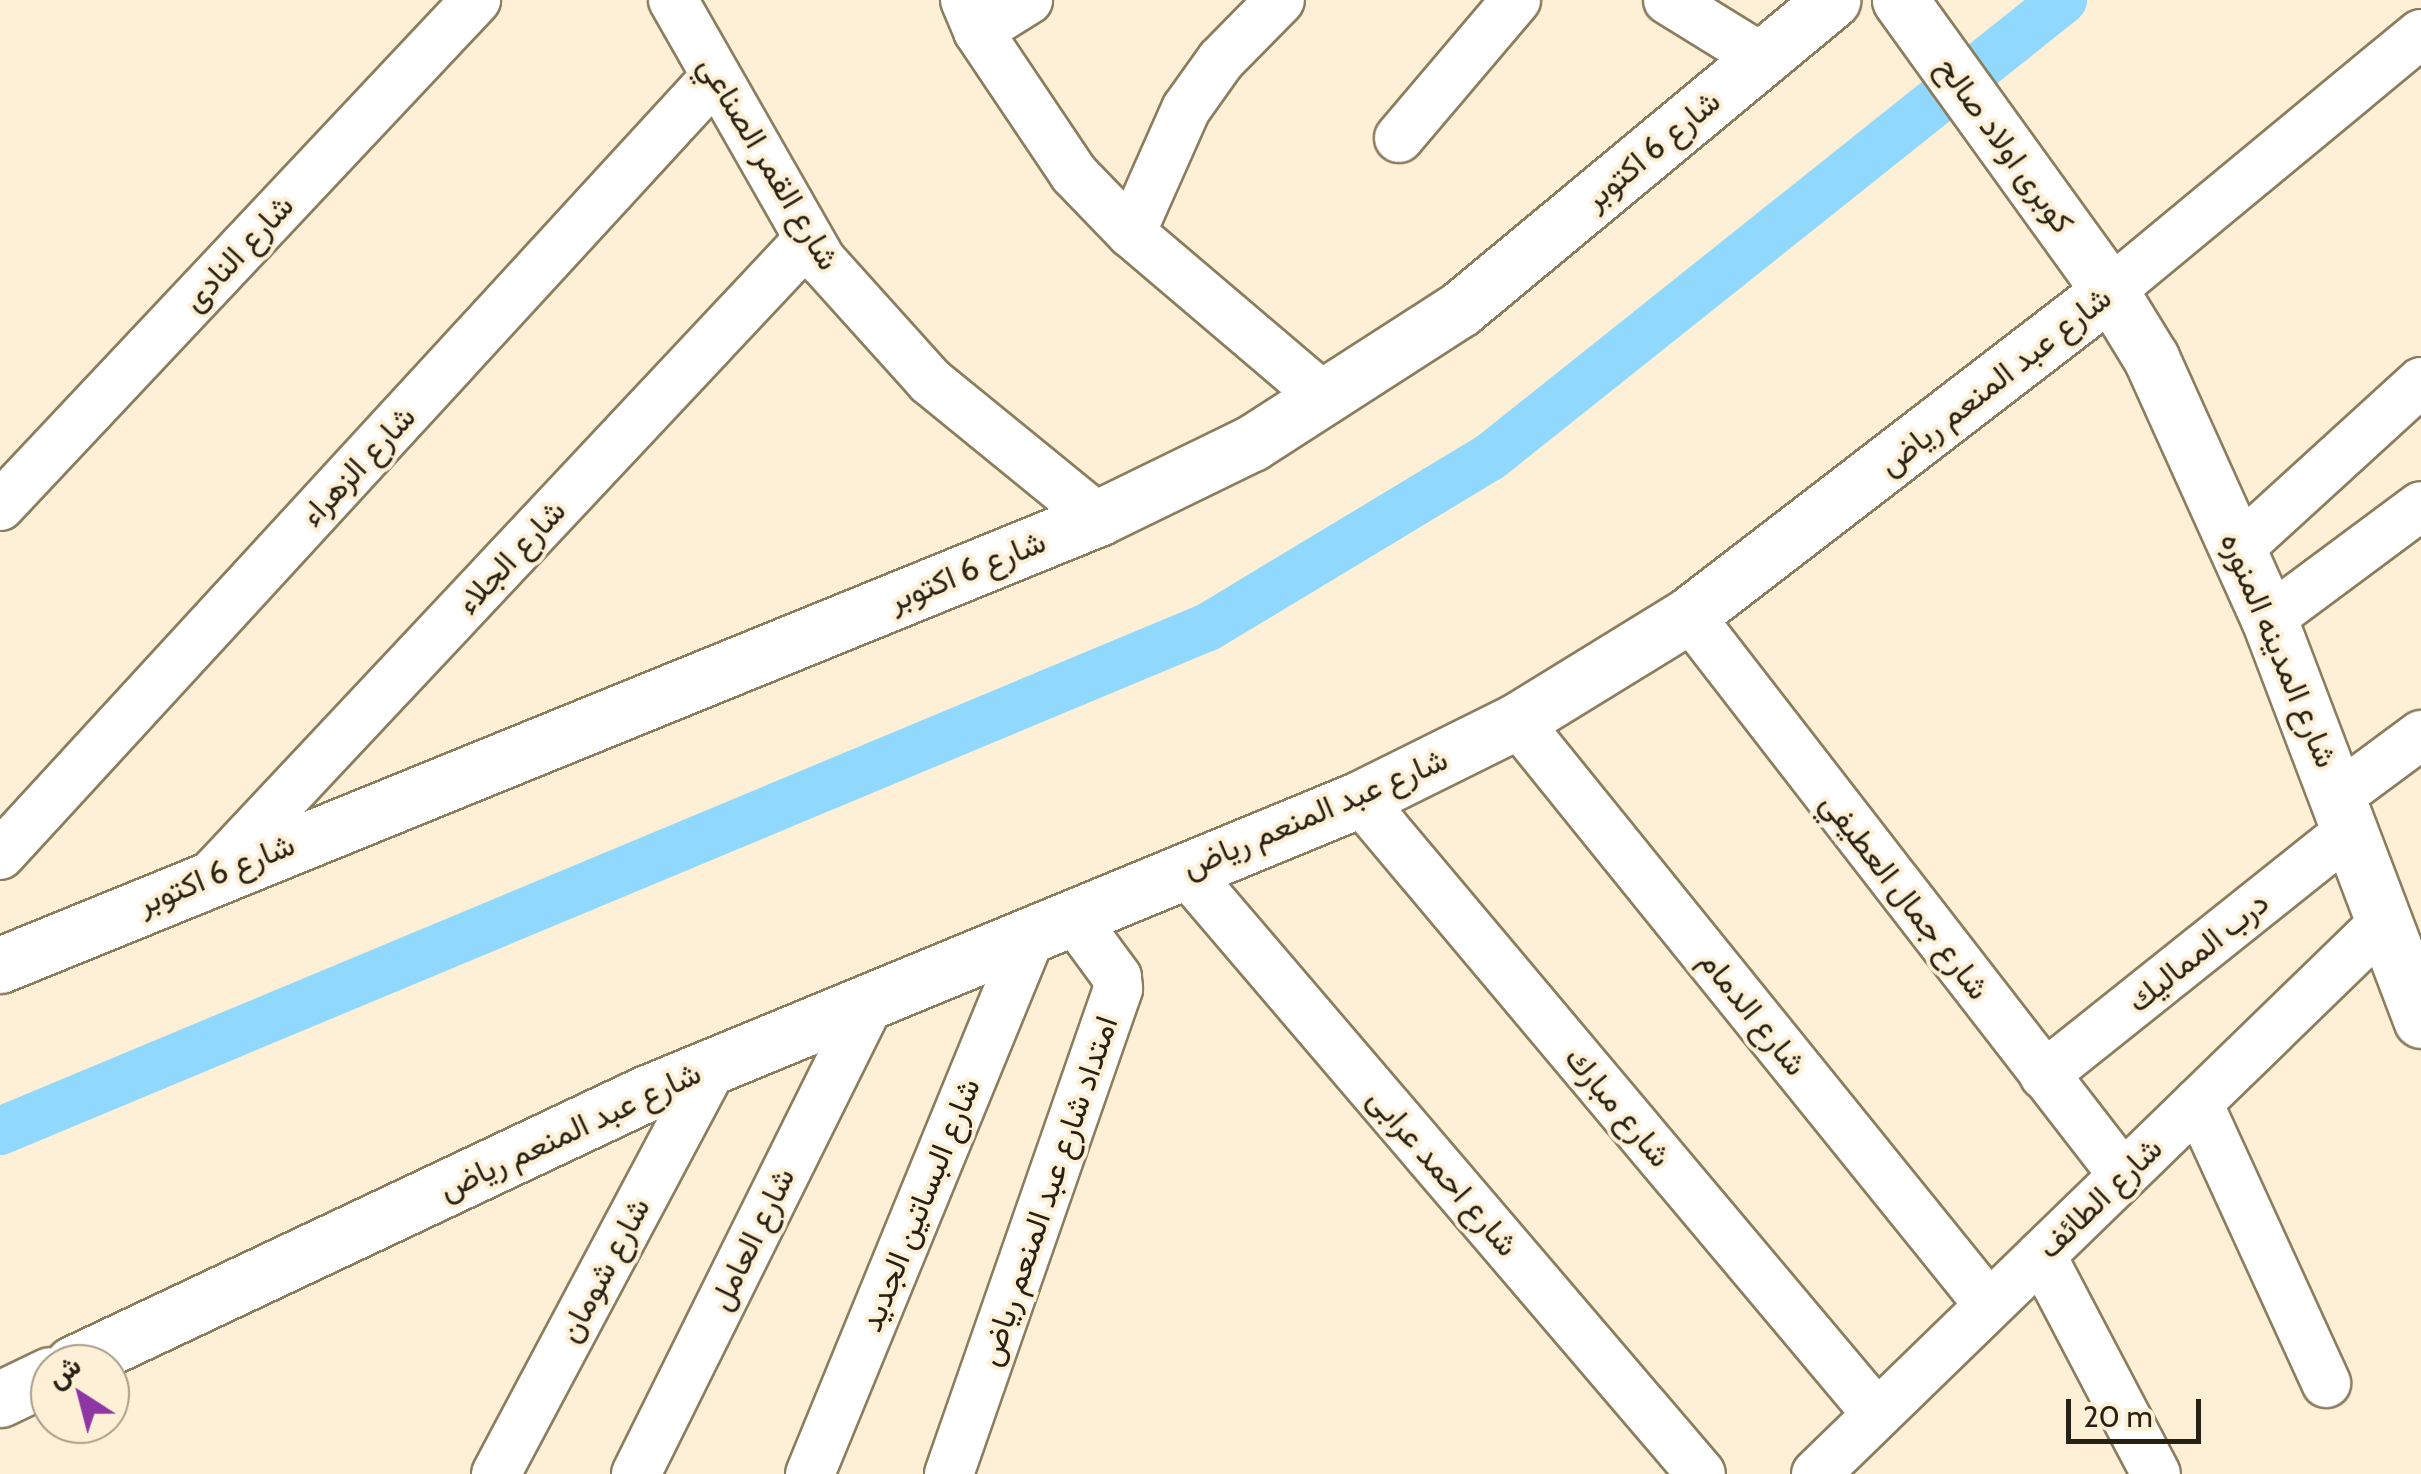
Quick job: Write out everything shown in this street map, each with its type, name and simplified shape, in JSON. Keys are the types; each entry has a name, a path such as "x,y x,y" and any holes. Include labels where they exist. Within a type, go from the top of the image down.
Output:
{"street":[{"name":"شارع النادى","path":"0,506 476,0"},
{"name":"شارع القمر الصناعي","path":"673,0 807,241 930,381 1098,518"},
{"path":"1028,0 972,16 1074,174 1131,233 1327,400"},
{"path":"1131,233 1186,109 1221,60 1280,0"},
{"path":"1399,138 1516,0"},
{"path":"1668,0 1762,58"},
{"name":"شارع 6 اكتوبر","path":"0,964 1098,518 1327,400 1460,309 1832,0"},
{"name":"كوبرى اولاد صالح","path":"1902,4 2110,291"},
{"name":"شارع عبد المنعم رياض","path":"116,1344 712,1067 1360,799 1517,721 1689,615 2110,291 2421,34"},
{"name":"شارع الزهراء","path":"0,855 716,76"},
{"name":"شارع الجلاء","path":"214,874 807,241"},
{"name":"شارع المدينه المنوره","path":"2110,291 2151,358 2269,619 2385,921 2416,988"},
{"path":"2237,550 2421,382"},
{"path":"2269,619 2421,506"},
{"name":"شارع جمال العطيفي","path":"1689,615 2123,1176"},
{"name":"شارع الدمام","path":"1517,721 1989,1305"},
{"name":"درب المماليك","path":"2044,1075 2346,812 2421,735"},
{"name":"شارع مبارك","path":"1360,799 1868,1442"},
{"name":"شارع احمد عرابى","path":"1184,870 1701,1474"},
{"name":"شارع الطائف","path":"1816,1474 1868,1442 1989,1305 2385,921"},
{"name":"شارع البساتين الجديد","path":"810,1474 1052,926"},
{"name":"امتداد شارع عبد المنعم رياض","path":"949,1474 1118,989 1117,978 1052,926"},
{"name":"شارع العامل","path":"636,1474 869,1004"},
{"name":"شارع شومان","path":"496,1474 712,1067"},
{"path":"2198,1103 2326,1383"},
{"path":"2042,1255 2156,1474"},
{"path":"0,1398 30,1384"}],"waterway":[{"path":"0,1131 1208,627 1490,457 2063,0"}]}
